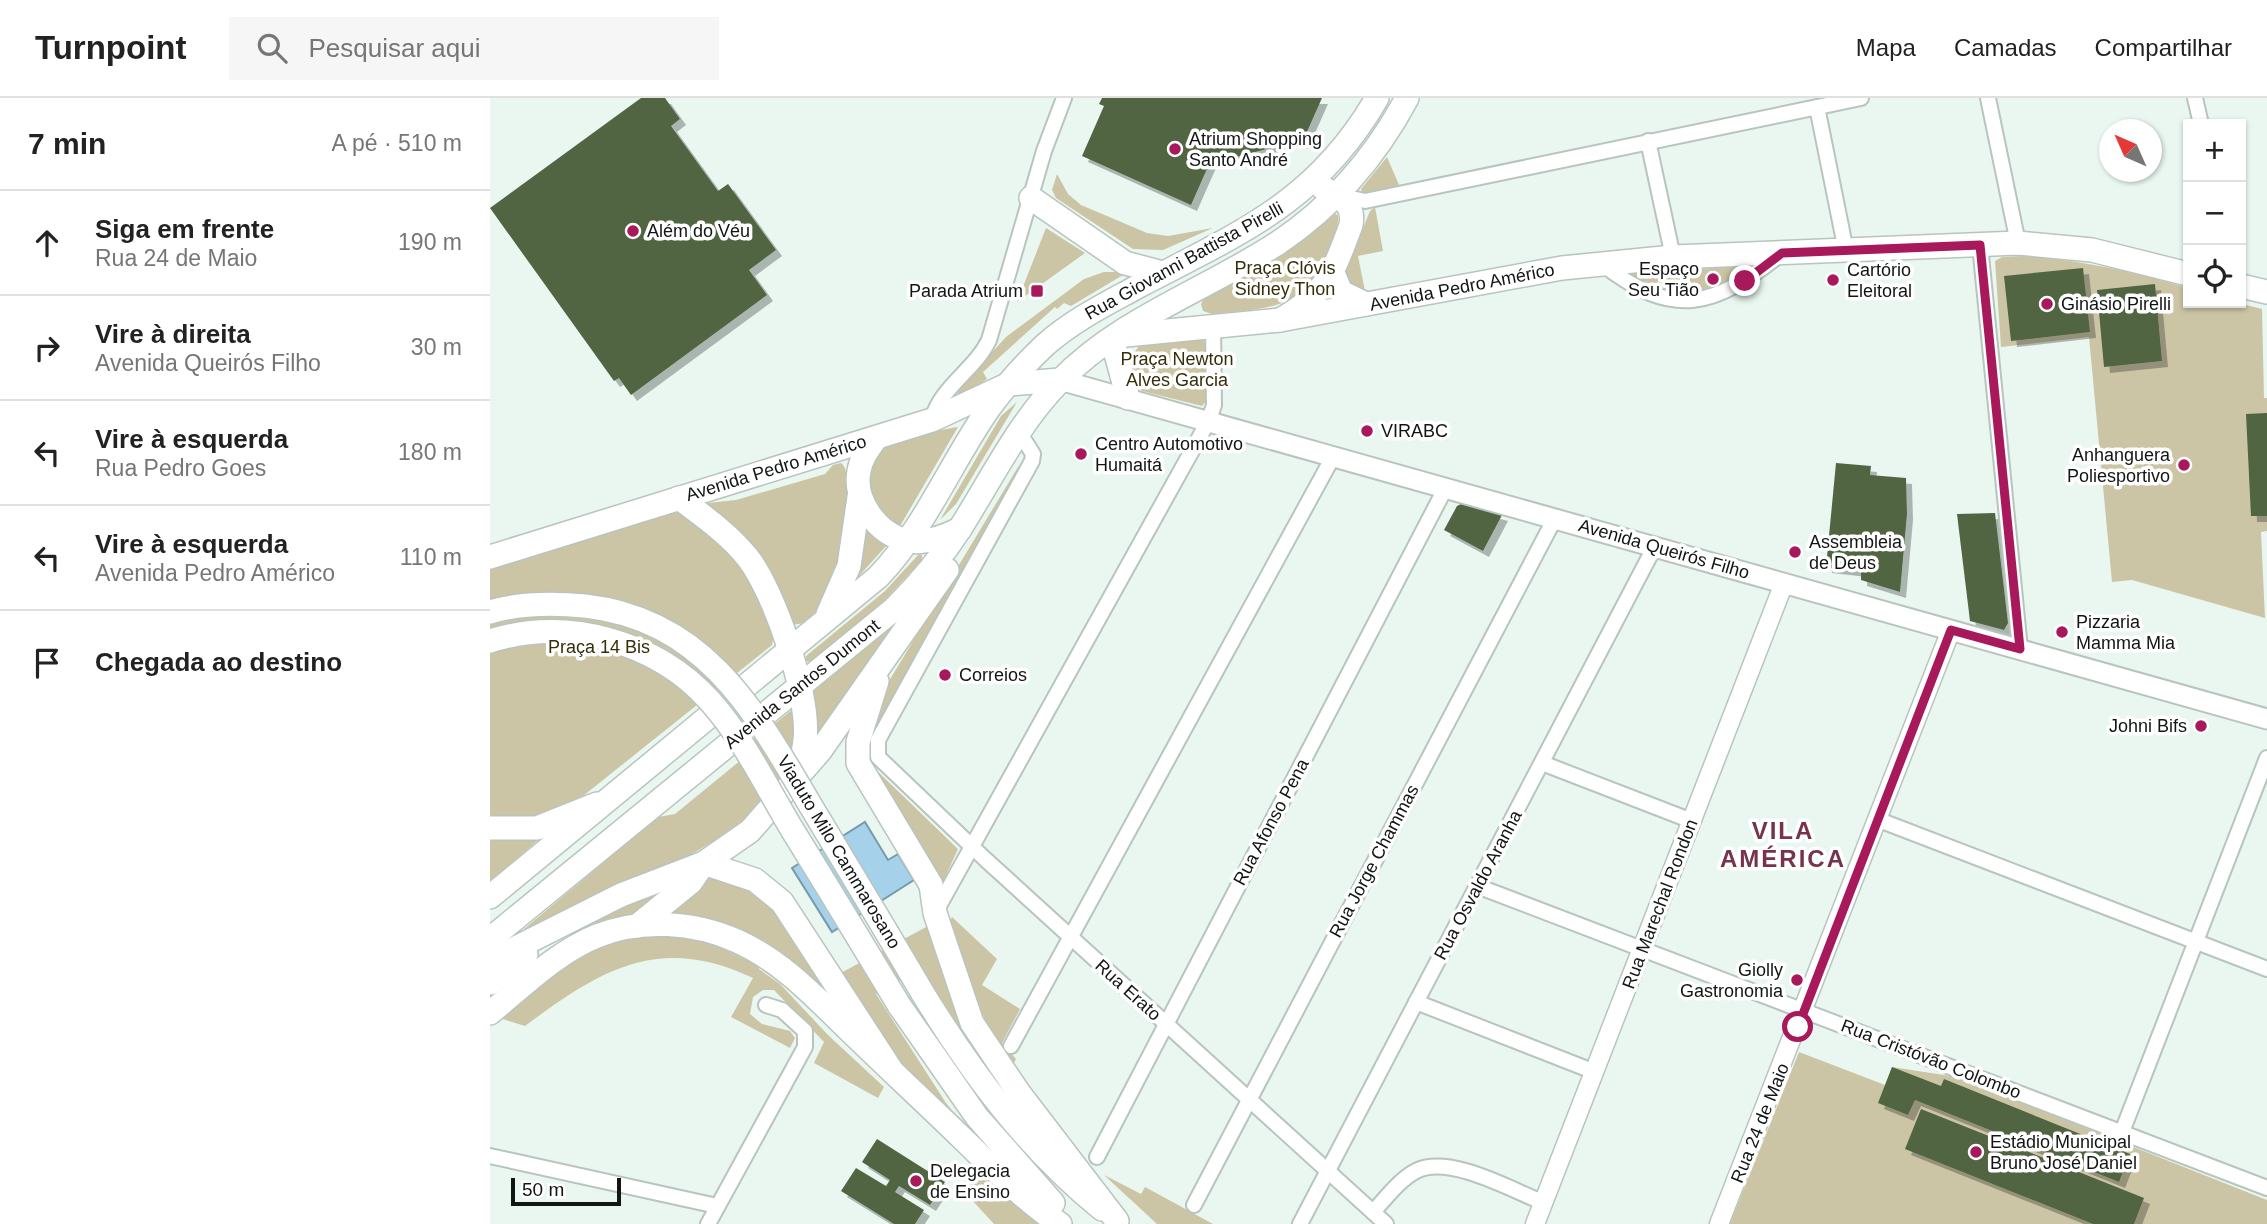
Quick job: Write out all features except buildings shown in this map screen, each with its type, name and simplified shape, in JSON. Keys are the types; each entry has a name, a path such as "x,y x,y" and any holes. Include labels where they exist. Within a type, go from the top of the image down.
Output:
{"main road":[{"name":"Rua Giovanni Battista Pirelli","path":"1009,384 1067,327 1258,223 1312,183 1344,148 1377,98"},
{"name":"Rua Giovanni Battista Pirelli","path":"1060,380 1114,337 1275,244 1336,195 1382,140 1407,98"},
{"path":"1280,320 1305,304 1333,274 1353,217 1348,203 1312,183"},
{"path":"1031,198 1125,263 1163,273"},
{"name":"Avenida Pedro Américo","path":"1114,337 1280,320 1601,263 1673,257 2018,243 2092,250 2183,273"},
{"path":"1333,274 1341,292 1366,304"},
{"path":"2246,287 2267,292"},
{"path":"1114,337 1128,398"},
{"name":"Avenida Pedro Américo","path":"490,557 932,420 1009,384 1060,380"},
{"name":"Avenida Queirós Filho","path":"1060,380 2267,719"},
{"name":"Avenida Santos Dumont","path":"490,939 894,609 930,571 960,529 1019,432 1060,380"},
{"name":"Avenida Santos Dumont","path":"490,897 878,577 908,541 989,409 1009,384"},
{"path":"822,624 846,576 859,497 859,470 876,438"},
{"path":"859,497 882,526 908,541 934,539 960,529"},
{"path":"679,498 728,537 757,571 772,597 805,715 805,741 796,778"},
{"path":"490,961 621,895 704,863 750,831 796,778 884,662 947,570 960,529"},
{"name":"Viaduto Milo Cammarosano","path":"490,612 542,605 574,605 619,612 672,634 717,668 768,734 966,1062 1023,1136 1062,1177 1119,1222"},
{"name":"Viaduto Milo Cammarosano","path":"490,641 539,632 594,636 649,655 697,688 724,719 745,751 899,1005 977,1118 1072,1224"},
{"path":"884,662 862,725 858,742 858,763 931,885 935,914 972,1023 1019,1093 1119,1222"},
{"path":"490,828 537,828 605,801"},
{"path":"637,926 691,882 704,863"},
{"path":"704,863 755,880 782,902 892,1071"},
{"path":"490,1013 569,951 597,936 637,926 696,928 721,934 757,951 798,980 1008,1181 1060,1224"},
{"path":"490,983 552,932"}],"street":[{"path":"932,420 940,400 985,348 1064,98"},
{"path":"1336,195 1364,201 1861,98"},
{"path":"1988,98 2018,243"},
{"path":"2195,98 2200,119"},
{"path":"1817,107 1846,251"},
{"path":"1648,141 1673,257"},
{"path":"1980,245 2020,649"},
{"path":"1601,263 1647,294 1687,301 1724,292 1782,253"},
{"path":"935,914 1209,420 1214,405 1213,325"},
{"name":"Rua Erato","path":"1019,432 1033,454 1032,461 878,740 876,751 881,762 1386,1224"},
{"path":"1011,1046 1334,455"},
{"name":"Rua Afonso Pena","path":"1097,1157 1446,487"},
{"name":"Rua Jorge Chammas","path":"1194,1205 1555,518"},
{"name":"Rua Osvaldo Aranha","path":"1300,1224 1656,546"},
{"name":"Rua Marechal Rondon","path":"1535,1224 1784,583"},
{"name":"Rua 24 de Maio","path":"1719,1224 1951,630"},
{"path":"2122,1132 2267,758"},
{"path":"1542,762 1692,821"},
{"path":"1879,820 2267,970"},
{"name":"Rua Cristóvão Colombo","path":"1477,886 2267,1188"},
{"path":"1416,1002 1595,1072"},
{"path":"708,1224 805,1047 804,1031 782,1010 766,1005"},
{"path":"490,1156 718,1206"},
{"path":"1373,1212 1408,1176 1427,1167 1440,1166 1464,1171 1544,1203"}],"green space":[{"path":"1387,157 1399,185 1363,194 1361,189"},
{"path":"1057,174 1068,194 1081,205 1147,233 1168,236 1213,228 1163,250 1133,249 1056,198 1052,190"},
{"path":"1375,207 1383,251 1358,256 1366,296 1353,294 1345,272 1370,211"},
{"name":"Praça Clóvis Sidney Thon","path":"1335,214 1338,215 1338,224 1329,252 1308,286 1296,296 1282,303 1250,310 1212,314 1203,311 1201,304 1204,299 1281,255"},
{"path":"1046,228 1085,253 1017,302"},
{"name":"Anhanguera Poliesportivo","path":"2022,256 2085,263 2167,282 2183,287 2183,308 2246,308 2246,305 2262,309 2264,398 2267,398 2267,531 2261,532 2265,618 2132,580 2112,582 2089,337 2001,347 1995,261 2002,257"},
{"path":"1737,267 1741,269 1740,276 1697,291 1672,291 1630,276 1632,272"},
{"path":"1104,272 1121,272 1123,275 1071,306 1064,303 1057,309 1055,307 983,372 987,379 967,392 954,394 1006,337 1084,279"},
{"name":"Praça Newton Alves Garcia","path":"1202,338 1206,345 1207,400 1202,406 1142,391 1135,386 1127,363 1141,343"},
{"path":"1017,402 956,504 940,520 1001,416"},
{"path":"958,427 899,527 882,511 870,490 869,469 874,459 883,449 898,442"},
{"path":"841,463 847,474 849,495 842,551 834,580 822,604 809,620 793,624 706,507 708,503 736,500 825,474 833,465"},
{"path":"1026,464 1013,480 868,745 873,767 958,849 942,884 870,770 866,752 883,691 1018,467"},
{"name":"Praça 14 Bis","path":"670,513 682,514 688,518 737,562 753,586 774,635 772,645 573,804 531,823 490,819 490,568"},
{"path":"864,526 886,546 859,576 857,574"},
{"path":"919,554 922,555 922,560 882,603 811,661 805,662 806,656 885,591"},
{"path":"902,618 817,743 811,693"},
{"path":"793,709 798,741 788,773 763,803 728,831 642,881 528,933 524,929 658,817 675,814 741,760 746,747"},
{"path":"490,837 538,840 490,882"},
{"path":"712,878 735,884 769,907 795,938 829,995 783,960 641,918 490,998 490,993 539,956 594,920 652,892"},
{"path":"952,917 997,959 982,985 1020,1009 1002,1043 1016,1059 1011,1069 968,982 947,927"},
{"path":"928,926 1024,1118 1005,1101 920,969 876,994 946,1103 970,1134 891,1058 839,974"},
{"path":"661,935 711,943 760,966 759,969 780,984 828,1035 884,1087 878,1098 814,1063 824,1042 774,990 763,990 753,997 750,1014 762,1024 790,1031 795,1038 790,1048 731,1017 753,978 719,965 688,959 659,959 632,964 605,974 579,989 525,1026 496,1017 534,987 592,951 636,937"},
{"name":"Estádio Municipal Bruno José Daniel","path":"1799,1052 1885,1085 1892,1067 1957,1077 2267,1200 2267,1224 1730,1224"},
{"path":"977,1165 1045,1224 994,1224 961,1188"},
{"path":"1104,1175 1141,1194 1145,1187 1213,1224 1157,1224"}],"water":[{"path":"865,822 888,860 898,854 914,880 832,932 792,868"}],"place":[{"name":"Atrium Shopping Santo André","path":"1175,149"},
{"name":"Além do Véu","path":"633,231"},
{"name":"Espaço Seu Tião","path":"1713,279"},
{"name":"Cartório Eleitoral","path":"1833,280"},
{"name":"Parada Atrium","path":"1037,291"},
{"name":"Ginásio Pirelli","path":"2047,304"},
{"name":"VIRABC","path":"1367,431"},
{"name":"Centro Automotivo Humaitá","path":"1081,454"},
{"name":"Anhanguera Poliesportivo","path":"2184,465"},
{"name":"Assembleia de Deus","path":"1795,552"},
{"name":"Pizzaria Mamma Mia","path":"2062,632"},
{"name":"Correios","path":"945,675"},
{"name":"Johni Bifs","path":"2201,726"},
{"name":"Giolly Gastronomia","path":"1797,980"},
{"name":"Estádio Municipal Bruno José Daniel","path":"1976,1152"},
{"name":"Delegacia de Ensino","path":"916,1181"}],"district":[{"name":"VILA AMÉRICA","path":"1783,845"}],"route":[{"path":"1745,281 1782,253 1980,245 2020,649 1951,630 1798,1027"}]}
